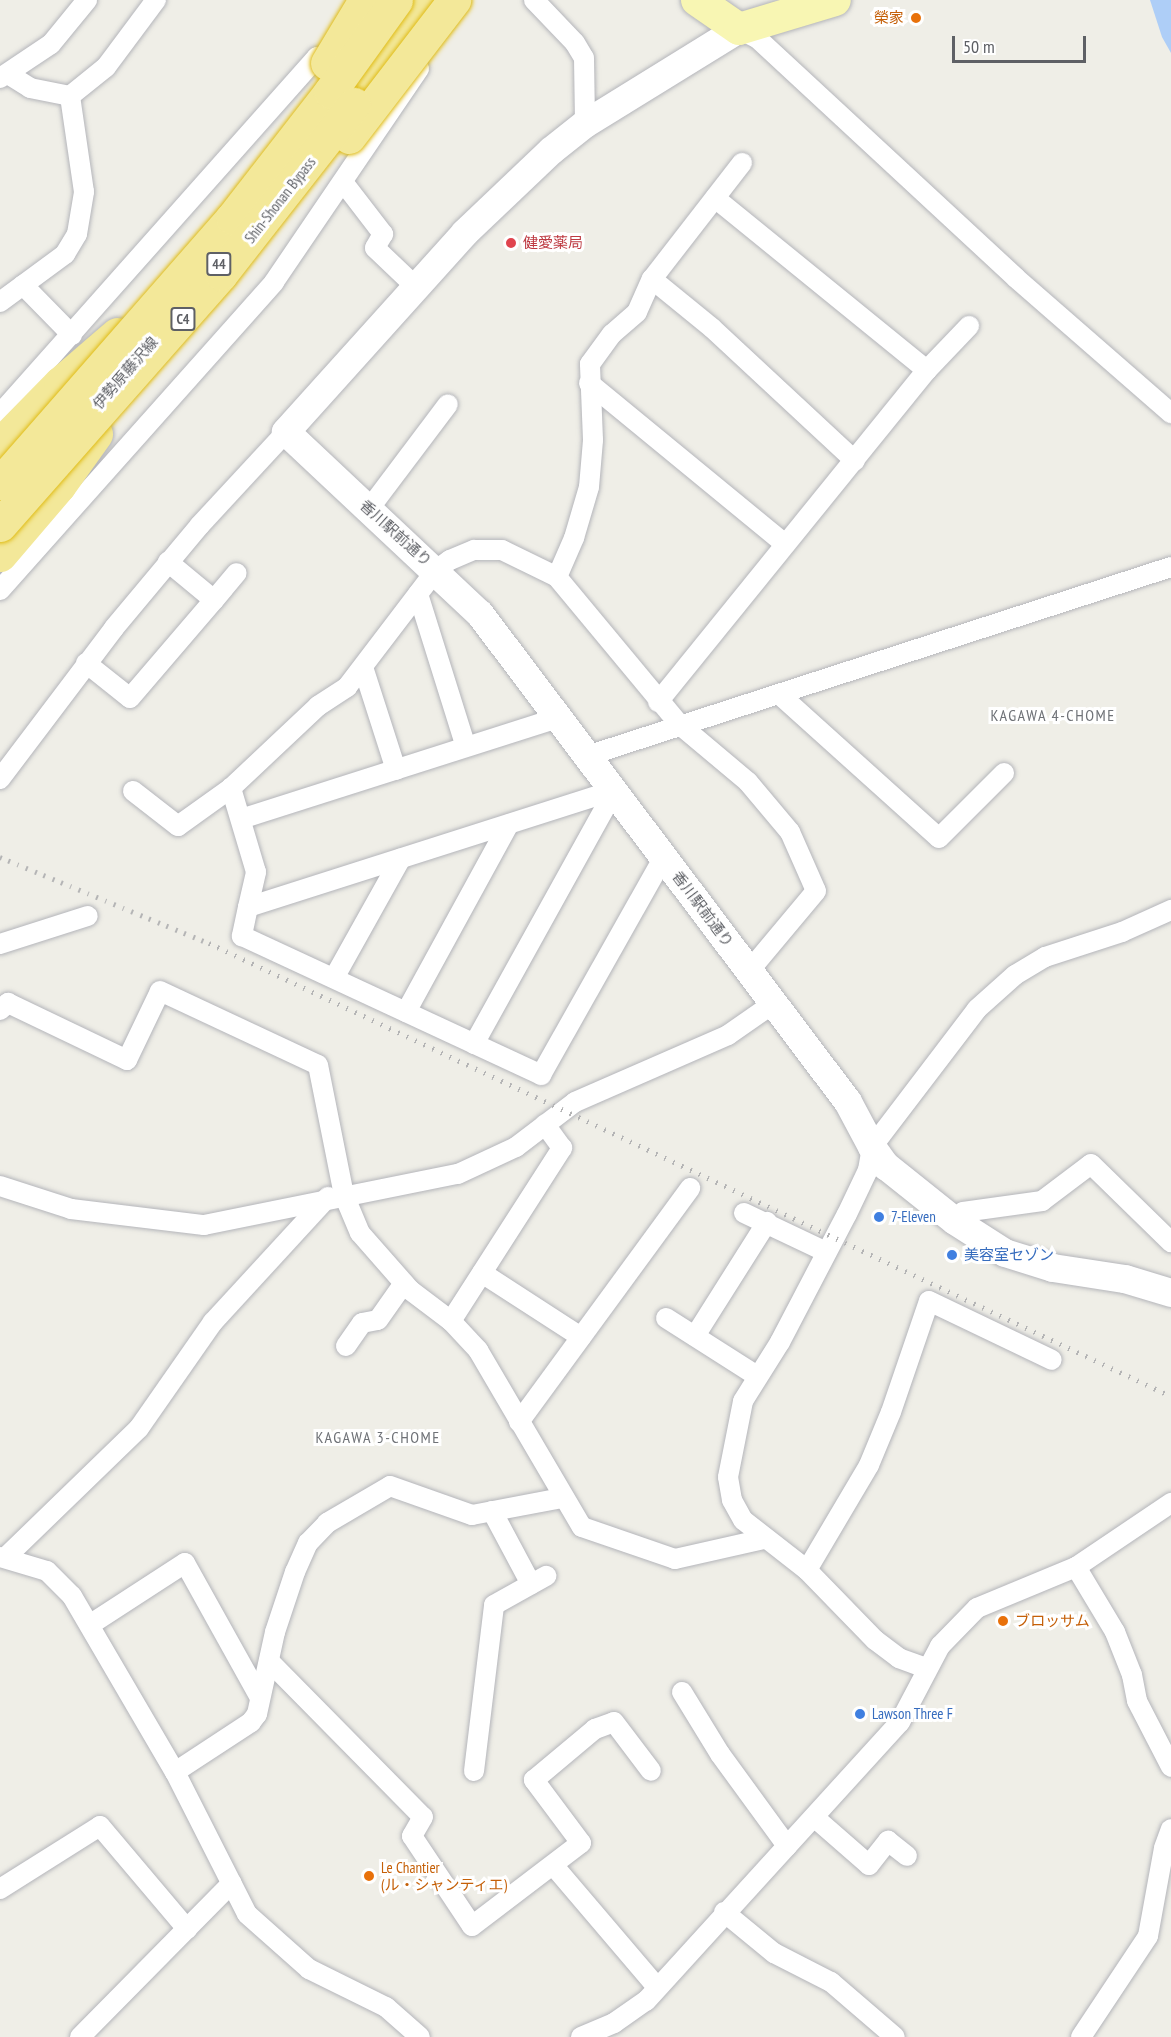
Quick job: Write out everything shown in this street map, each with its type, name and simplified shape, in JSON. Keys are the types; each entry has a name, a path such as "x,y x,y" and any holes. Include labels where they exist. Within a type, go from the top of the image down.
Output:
{"highway":[{"name":"C4","path":"205,264 365,0"},
{"name":"Shin-Shonan Bypass","path":"0,483 205,264 396,0"},
{"name":"Shin-Shonan Bypass","path":"0,525 272,210 427,0"},
{"name":"C4","path":"113,396 162,352 240,266 379,100 454,0"},
{"path":"1,433 205,264"},
{"path":"0,555 59,486 205,264"}],"main road":[{"name":"伊勢原藤沢線","path":"0,515 205,264 348,77 402,0"},
{"name":"伊勢原藤沢線","path":"0,491 329,127 421,0"},
{"path":"697,0 739,29 786,12 835,0"}],"street":[{"path":"4,76 51,44 87,0"},
{"path":"70,96 106,67 156,0"},
{"path":"1,433 72,335 317,57 352,0"},
{"path":"0,590 274,282 466,0"},
{"path":"534,0 575,43 584,58 585,124"},
{"path":"0,779 86,663 168,562 504,193 585,124 739,29 757,38 1029,290 1171,413"},
{"path":"317,57 348,77"},
{"path":"4,76 30,88 70,96"},
{"path":"0,302 65,254 77,234 84,192 70,96"},
{"path":"557,577 574,538 589,487 593,440 590,364 612,334 637,312 652,279 742,163"},
{"path":"344,182 383,234 375,248 417,288"},
{"path":"715,198 927,370"},
{"path":"652,279 712,328 855,461"},
{"path":"23,285 72,335"},
{"path":"658,702 927,370 969,326"},
{"path":"589,383 785,544"},
{"path":"369,509 448,404"},
{"name":"香川駅前通り","path":"286,432 436,570 480,614 590,755 848,1102 872,1147 886,1166 987,1244 1026,1260 1125,1279 1171,1293"},
{"path":"133,791 178,826 231,788 318,706 347,687 436,570 450,560 474,550 502,550 557,577 658,702 679,724 748,782 790,832 816,891 749,970"},
{"path":"168,562 214,600"},
{"path":"590,755 679,724 780,694 1171,567"},
{"path":"86,663 130,698 237,573"},
{"path":"418,594 466,747"},
{"path":"363,667 396,770"},
{"path":"780,694 939,838 1004,773"},
{"path":"241,819 560,717"},
{"path":"231,788 256,872 242,936 541,1075 664,857"},
{"path":"248,907 615,790"},
{"path":"474,1044 615,790"},
{"path":"406,1012 509,824"},
{"path":"334,978 401,858"},
{"path":"926,1668 899,1658 875,1640 807,1570 764,1539 743,1520 732,1500 728,1477 743,1401 780,1342 868,1170 872,1147 977,1009 1016,975 1045,957 1122,932 1171,910"},
{"path":"0,944 88,916"},
{"path":"0,1010 8,1002 127,1060 160,991 318,1065 336,1196 360,1233 404,1283 451,1321 478,1350 562,1498 582,1527 675,1559 764,1539"},
{"path":"0,1186 71,1209 165,1224 204,1225 336,1196 458,1174 492,1161 575,1102 728,1035 774,1003"},
{"path":"451,1321 562,1148 545,1125"},
{"path":"955,1221 963,1212 1042,1201 1091,1164 1171,1242"},
{"path":"519,1422 690,1188"},
{"path":"336,1196 213,1322 139,1428 3,1557 47,1571 60,1581 91,1624 175,1772 248,1914 285,1950 329,1981 386,2007 420,2037"},
{"path":"744,1213 826,1252"},
{"path":"695,1336 766,1222"},
{"path":"482,1273 581,1337"},
{"path":"346,1346 362,1323 378,1320 404,1283"},
{"path":"807,1570 869,1465 891,1412 929,1301 1052,1360"},
{"path":"666,1318 757,1376"},
{"path":"175,1772 251,1722 260,1698 295,1572 308,1543 348,1509 390,1485 462,1514 562,1498"},
{"path":"581,2037 614,2023 657,1987 814,1817 900,1722 926,1668 940,1646 977,1608 1076,1567 1171,1503"},
{"path":"474,1771 494,1605 539,1580 492,1511"},
{"path":"91,1624 185,1563 260,1698"},
{"path":"1076,1567 1114,1632 1132,1674 1137,1701 1171,1767"},
{"path":"269,1661 423,1817 412,1836 472,1926 581,1843 534,1780 595,1729 614,1722 651,1771"},
{"path":"682,1692 720,1754 787,1846"},
{"path":"814,1817 869,1865 888,1841 908,1856"},
{"path":"0,1889 100,1826 187,1929"},
{"path":"1081,2037 1148,1936 1164,1848 1171,1829"},
{"path":"553,1865 657,1987"},
{"path":"81,2037 232,1882"},
{"path":"724,1912 774,1953 831,1982 895,2037"}],"water":[{"path":"1150,0 1171,0 1171,53 1162,37"}],"railway":[{"path":"0,857 209,943 1171,1396"}],"place":[{"name":"榮家","path":"916,18"},
{"name":"健愛薬局","path":"511,243"},
{"name":"7-Eleven","path":"879,1217"},
{"name":"美容室セゾン","path":"952,1255"},
{"name":"ブロッサム","path":"1003,1621"},
{"name":"Lawson Three F","path":"860,1714"},
{"name":"Le Chantier (ル・シャンティエ)","path":"369,1876"}],"district":[{"name":"KAGAWA 4-CHOME","path":"1053,715"},
{"name":"KAGAWA 3-CHOME","path":"378,1437"}]}
